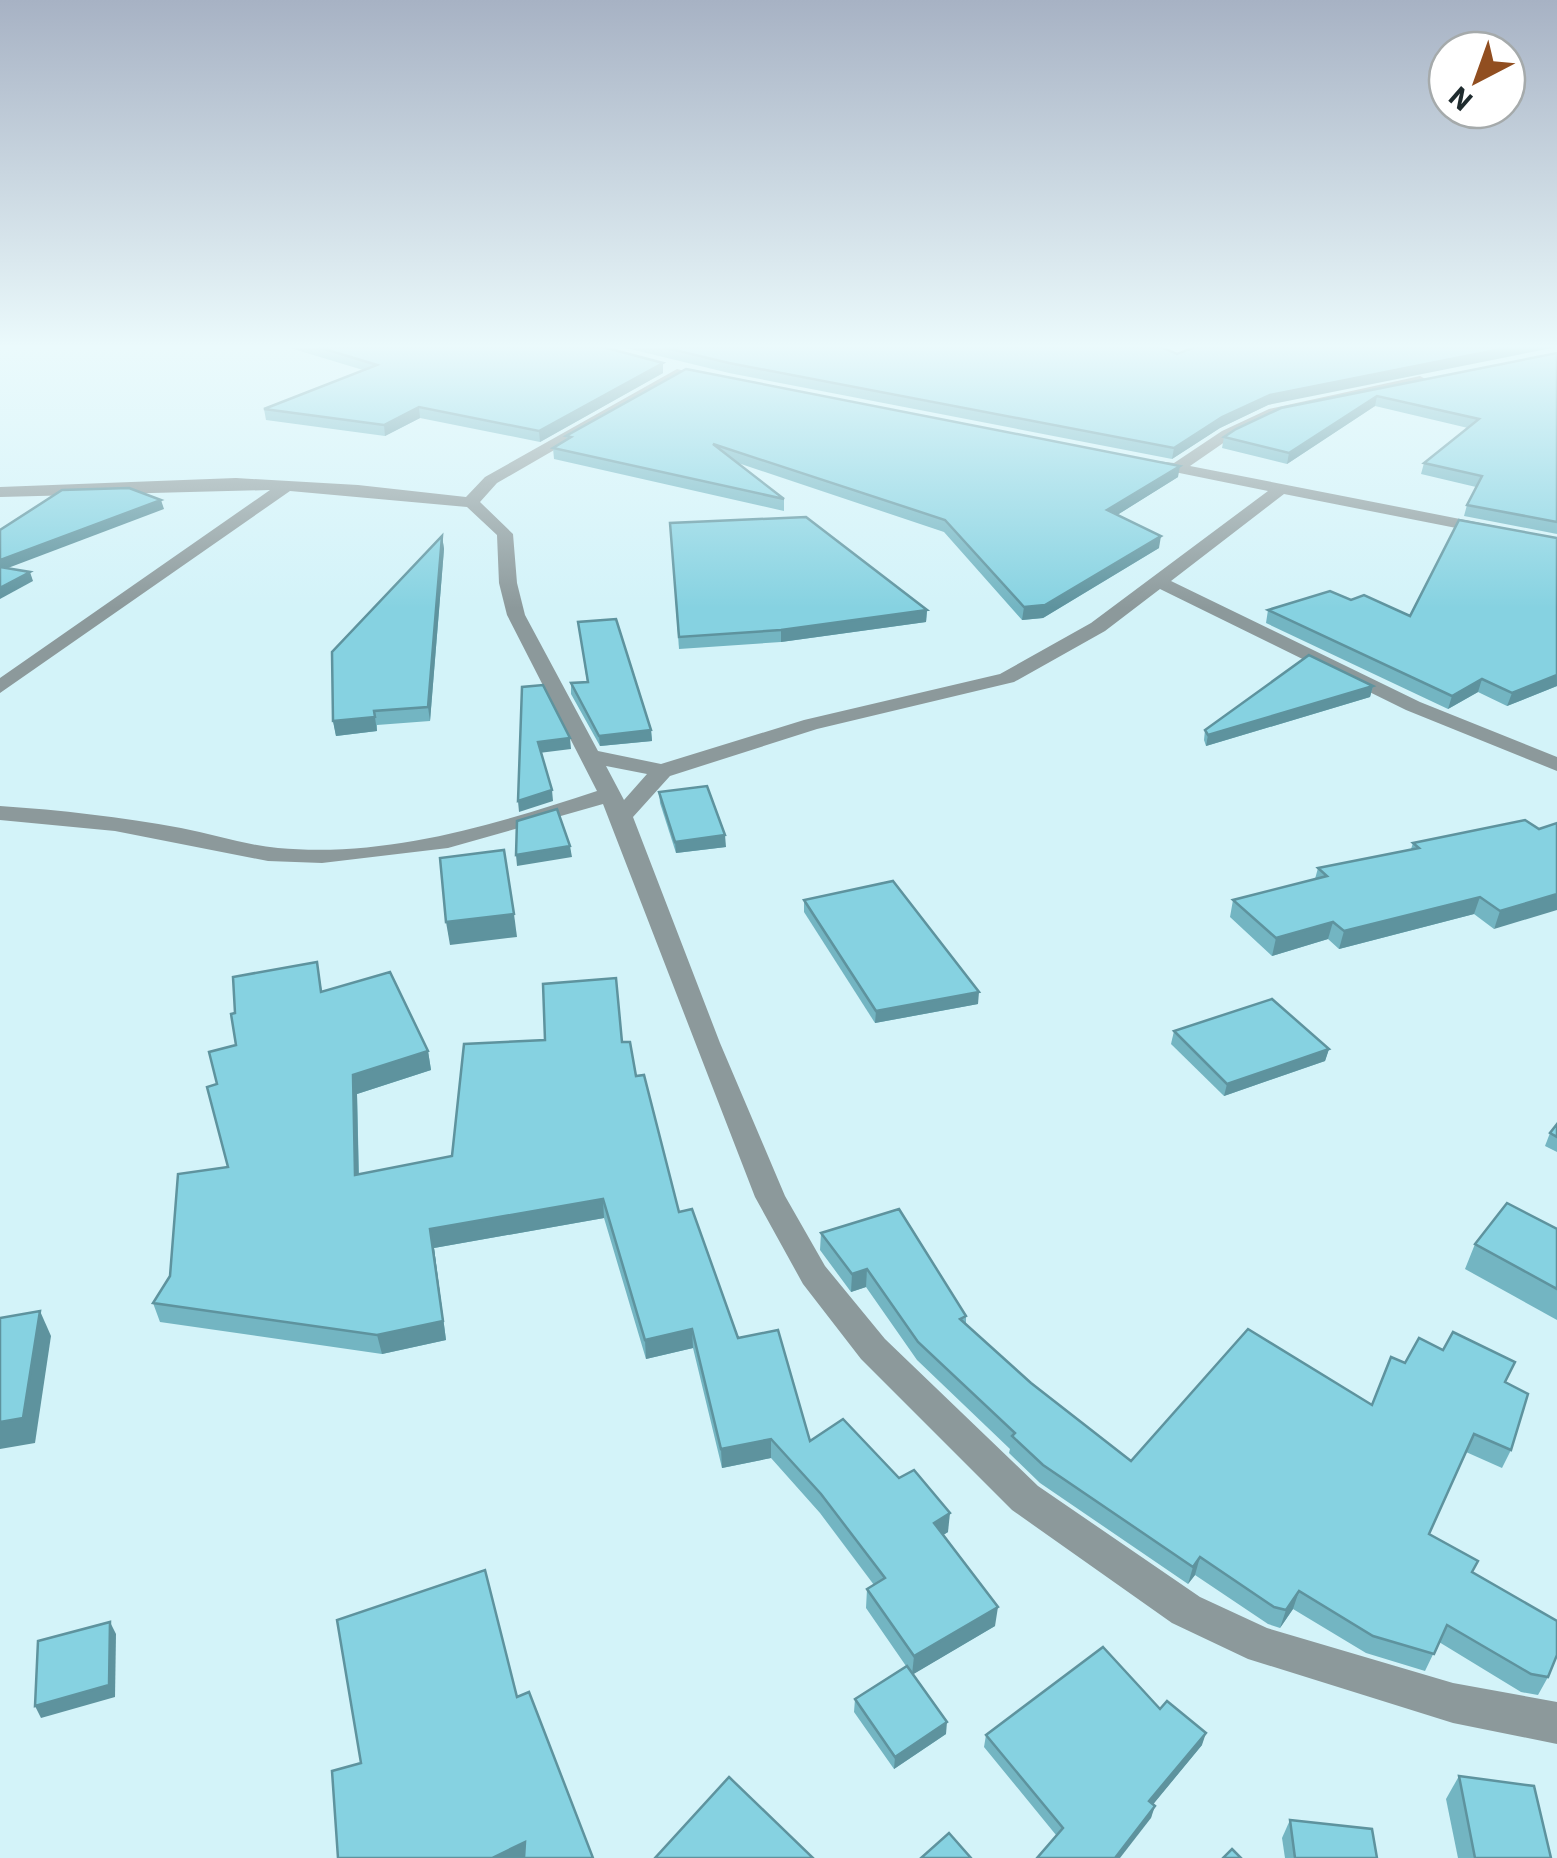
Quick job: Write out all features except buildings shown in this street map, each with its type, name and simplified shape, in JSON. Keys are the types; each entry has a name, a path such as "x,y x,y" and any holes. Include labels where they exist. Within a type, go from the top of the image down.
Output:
{"street":[{"path":"472,503 475,494 491,480 577,434"},
{"path":"1177,468 1227,434"},
{"path":"1124,457 1557,543"},
{"path":"0,492 153,484 288,486 472,503 505,534 508,583 516,615 616,805 770,1197 814,1275 873,1349 1025,1498 1186,1610 1262,1645 1437,1698 1557,1722"},
{"path":"0,687 211,535 288,486"},
{"path":"0,814 109,822 278,854 356,856 446,842 616,805 662,770 810,724 1007,678 1098,627 1281,489"},
{"path":"1157,581 1413,706 1557,765"},
{"path":"590,756 662,770"}]}
